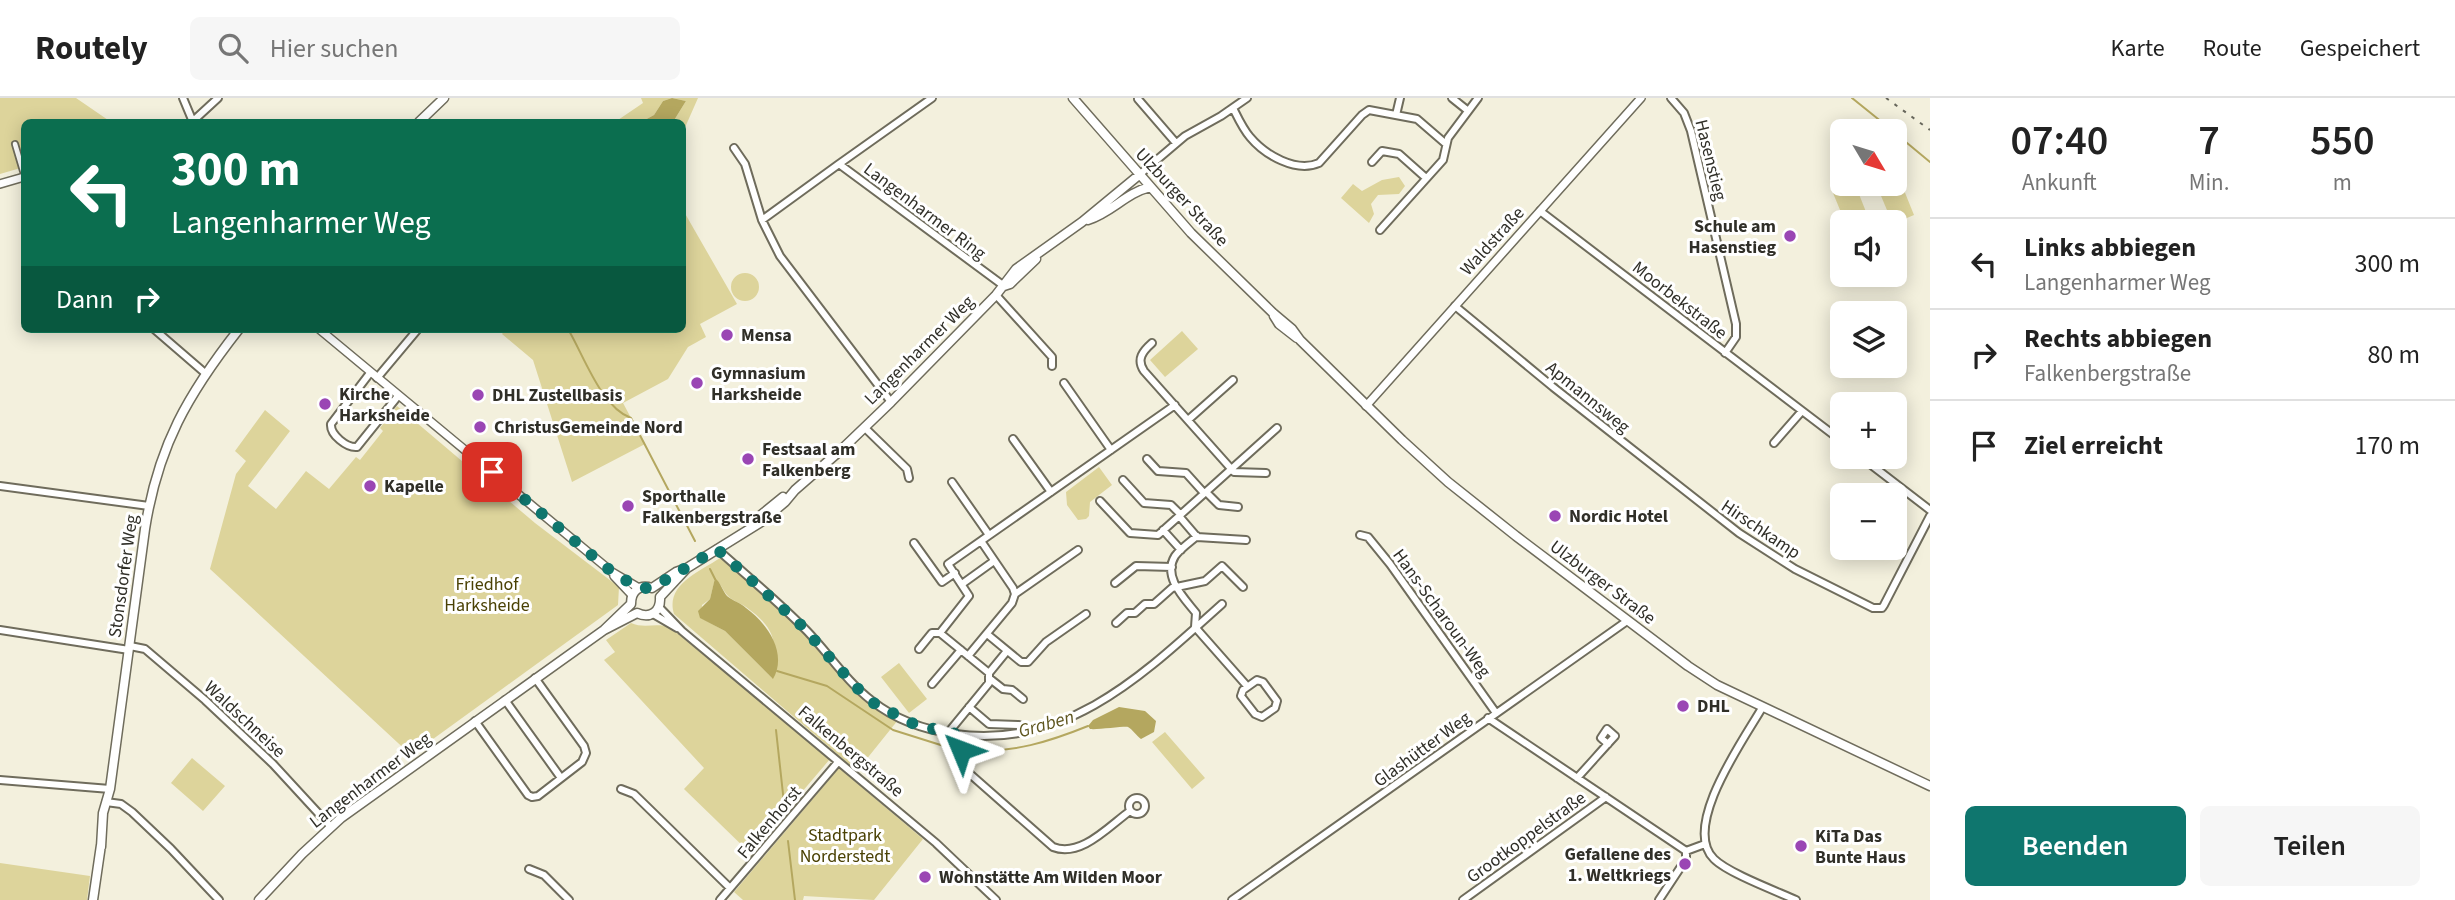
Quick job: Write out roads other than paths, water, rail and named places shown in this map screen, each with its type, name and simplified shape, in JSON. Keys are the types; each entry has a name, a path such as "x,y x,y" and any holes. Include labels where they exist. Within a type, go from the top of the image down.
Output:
{"main road":[{"path":"422,119 444,98"},
{"name":"Ulzburger Straße","path":"1073,98 1200,242 1284,328 1472,501 1695,671 1762,708 1930,786"},
{"name":"Langenharmer Weg","path":"652,588 746,530 757,517 795,490 891,402 996,295 1016,269 1082,222 1139,175"},
{"name":"Langenharmer Weg","path":"1082,222 1099,216 1132,193 1150,187"},
{"name":"Stonsdorfer Weg","path":"93,900 149,506 157,473 185,406 205,373 236,333"},
{"name":"Langenharmer Weg","path":"660,597 687,568"},
{"path":"652,588 660,597 659,607 653,614 643,616 637,613 634,595 652,588"},
{"name":"Langenharmer Weg","path":"604,630 634,595"},
{"name":"Langenharmer Weg","path":"259,900 331,827 535,678 604,630 637,613"}],"street":[{"path":"183,98 192,119"},
{"path":"196,119 218,98"},
{"path":"839,164 932,98"},
{"name":"Langenharmer Weg","path":"1139,175 1176,143 1247,98"},
{"path":"1396,115 1400,98"},
{"path":"1452,98 1466,110"},
{"path":"1380,230 1443,159 1446,144 1466,110 1478,98"},
{"name":"Waldstraße","path":"1366,406 1641,98"},
{"name":"Hasenstieg","path":"1671,98 1684,113 1691,131 1736,324 1736,337 1726,353"},
{"path":"1138,99 1176,143"},
{"path":"1233,108 1249,136 1266,152 1300,166 1319,163 1364,112 1373,110 1418,120 1446,144"},
{"path":"15,145 21,164"},
{"path":"734,148 747,167 762,220 786,266 891,402"},
{"path":"1372,162 1382,151 1399,155 1426,178"},
{"name":"Langenharmer Ring","path":"762,220 839,164 1004,286"},
{"path":"0,184 21,175"},
{"name":"Moorbekstraße","path":"1540,211 1830,432"},
{"name":"Langenharmer Weg","path":"996,295 1052,357 1052,366"},
{"name":"Apmannsweg","path":"1455,306 1705,508"},
{"path":"157,333 205,373"},
{"path":"324,333 612,572 634,595"},
{"path":"398,396 358,446 350,447 330,429 332,423 414,333"},
{"path":"1152,342 1141,354 1141,367 1234,472 1266,474"},
{"path":"1188,420 1233,380"},
{"path":"1064,383 1111,450"},
{"path":"919,649 932,634 940,632 969,596 948,564 1175,405"},
{"path":"1774,443 1802,411"},
{"name":"Langenharmer Weg","path":"865,428 907,469 909,478"},
{"path":"1100,501 1130,533 1157,535 1277,428"},
{"path":"1013,439 1051,492"},
{"path":"1147,459 1159,472 1186,474 1218,505 1238,507"},
{"path":"1877,469 1930,510"},
{"path":"1123,480 1144,503 1172,505 1196,536 1246,540"},
{"path":"951,482 989,535"},
{"path":"0,486 149,506"},
{"name":"Hirschkamp","path":"1705,508 1795,569 1878,609 1884,605 1930,516"},
{"path":"1163,530 1181,550"},
{"name":"Hans-Scharoun-Weg","path":"1360,535 1368,537 1389,562 1496,713"},
{"path":"1196,536 1174,558 1172,568 1176,587 1196,613 1195,627 1247,687"},
{"path":"981,541 1015,594"},
{"path":"915,544 942,582 955,573"},
{"path":"717,549 801,625 850,681 870,699 904,720 961,735 1012,735 1052,726 1077,716 1113,695 1222,604"},
{"path":"968,656 1012,603 1015,594 1078,550"},
{"path":"962,584 994,561"},
{"path":"1115,583 1136,566 1172,568"},
{"path":"1116,623 1145,604 1154,604 1171,588 1205,581 1222,566 1243,587"},
{"name":"Falkenbergstraße","path":"659,607 682,631 936,843 996,900"},
{"name":"Falkenbergstraße","path":"653,614 682,631"},
{"path":"987,634 1021,662 1029,662 1046,642 1086,614"},
{"name":"Glashütter Weg","path":"1232,900 1627,621"},
{"name":"Waldschneise","path":"0,630 145,649 211,705 276,767 331,827"},
{"path":"940,632 1004,690 1013,690 1023,699"},
{"path":"932,684 961,650"},
{"path":"948,733 989,683 989,675 1007,651"},
{"path":"475,721 529,796 537,797 583,761 586,750 535,678"},
{"path":"1254,681 1262,681 1276,697 1275,708 1264,717 1256,716 1242,698 1242,691 1247,687 1254,681"},
{"path":"505,700 561,778"},
{"path":"970,707 989,724 1019,725"},
{"path":"1762,708 1719,781 1704,833 1705,844 1710,855 1722,866 1796,900"},
{"path":"1489,718 1686,851"},
{"path":"961,735 962,758 970,775 1053,847 1063,850 1079,847 1130,811"},
{"path":"1577,778 1608,744"},
{"name":"Falkenhorst","path":"720,900 838,761"},
{"path":"0,780 109,797 140,820 219,900"},
{"path":"621,789 634,794 730,888"},
{"name":"Grootkoppelstraße","path":"1464,900 1606,797"},
{"path":"1686,851 1705,844"},
{"path":"1659,900 1686,859 1686,851"},
{"path":"529,869 544,875 569,900"}],"waterway":[{"path":"1852,98 1878,119"},
{"path":"1908,144 1930,162"},
{"path":"570,333 602,392 620,412 631,418 695,541"},
{"path":"710,569 715,579"},
{"name":"Graben","path":"777,671 827,686 893,730 947,747"},
{"name":"Graben","path":"970,750 1016,748 1060,737 1088,726"},
{"path":"776,730 784,803"},
{"path":"788,841 795,900"}],"railway":[{"path":"1886,98 1930,130"}],"place":[{"name":"Schule am Hasenstieg","path":"1790,236"},
{"name":"Mensa","path":"727,335"},
{"name":"Gymnasium Harksheide","path":"697,383"},
{"name":"DHL Zustellbasis","path":"478,395"},
{"name":"Kirche Harksheide","path":"325,404"},
{"name":"ChristusGemeinde Nord","path":"480,427"},
{"name":"Festsaal am Falkenberg","path":"748,459"},
{"name":"Kapelle","path":"370,486"},
{"name":"Sporthalle Falkenbergstraße","path":"628,506"},
{"name":"Nordic Hotel","path":"1555,516"},
{"name":"DHL","path":"1683,706"},
{"name":"KiTa Das Bunte Haus","path":"1801,846"},
{"name":"Gefallene des 1. Weltkriegs","path":"1685,864"},
{"name":"Wohnstätte Am Wilden Moor","path":"925,877"}],"park label":[{"name":"Friedhof Harksheide","path":"487,594"},
{"name":"Stadtpark Norderstedt","path":"845,845"}]}
